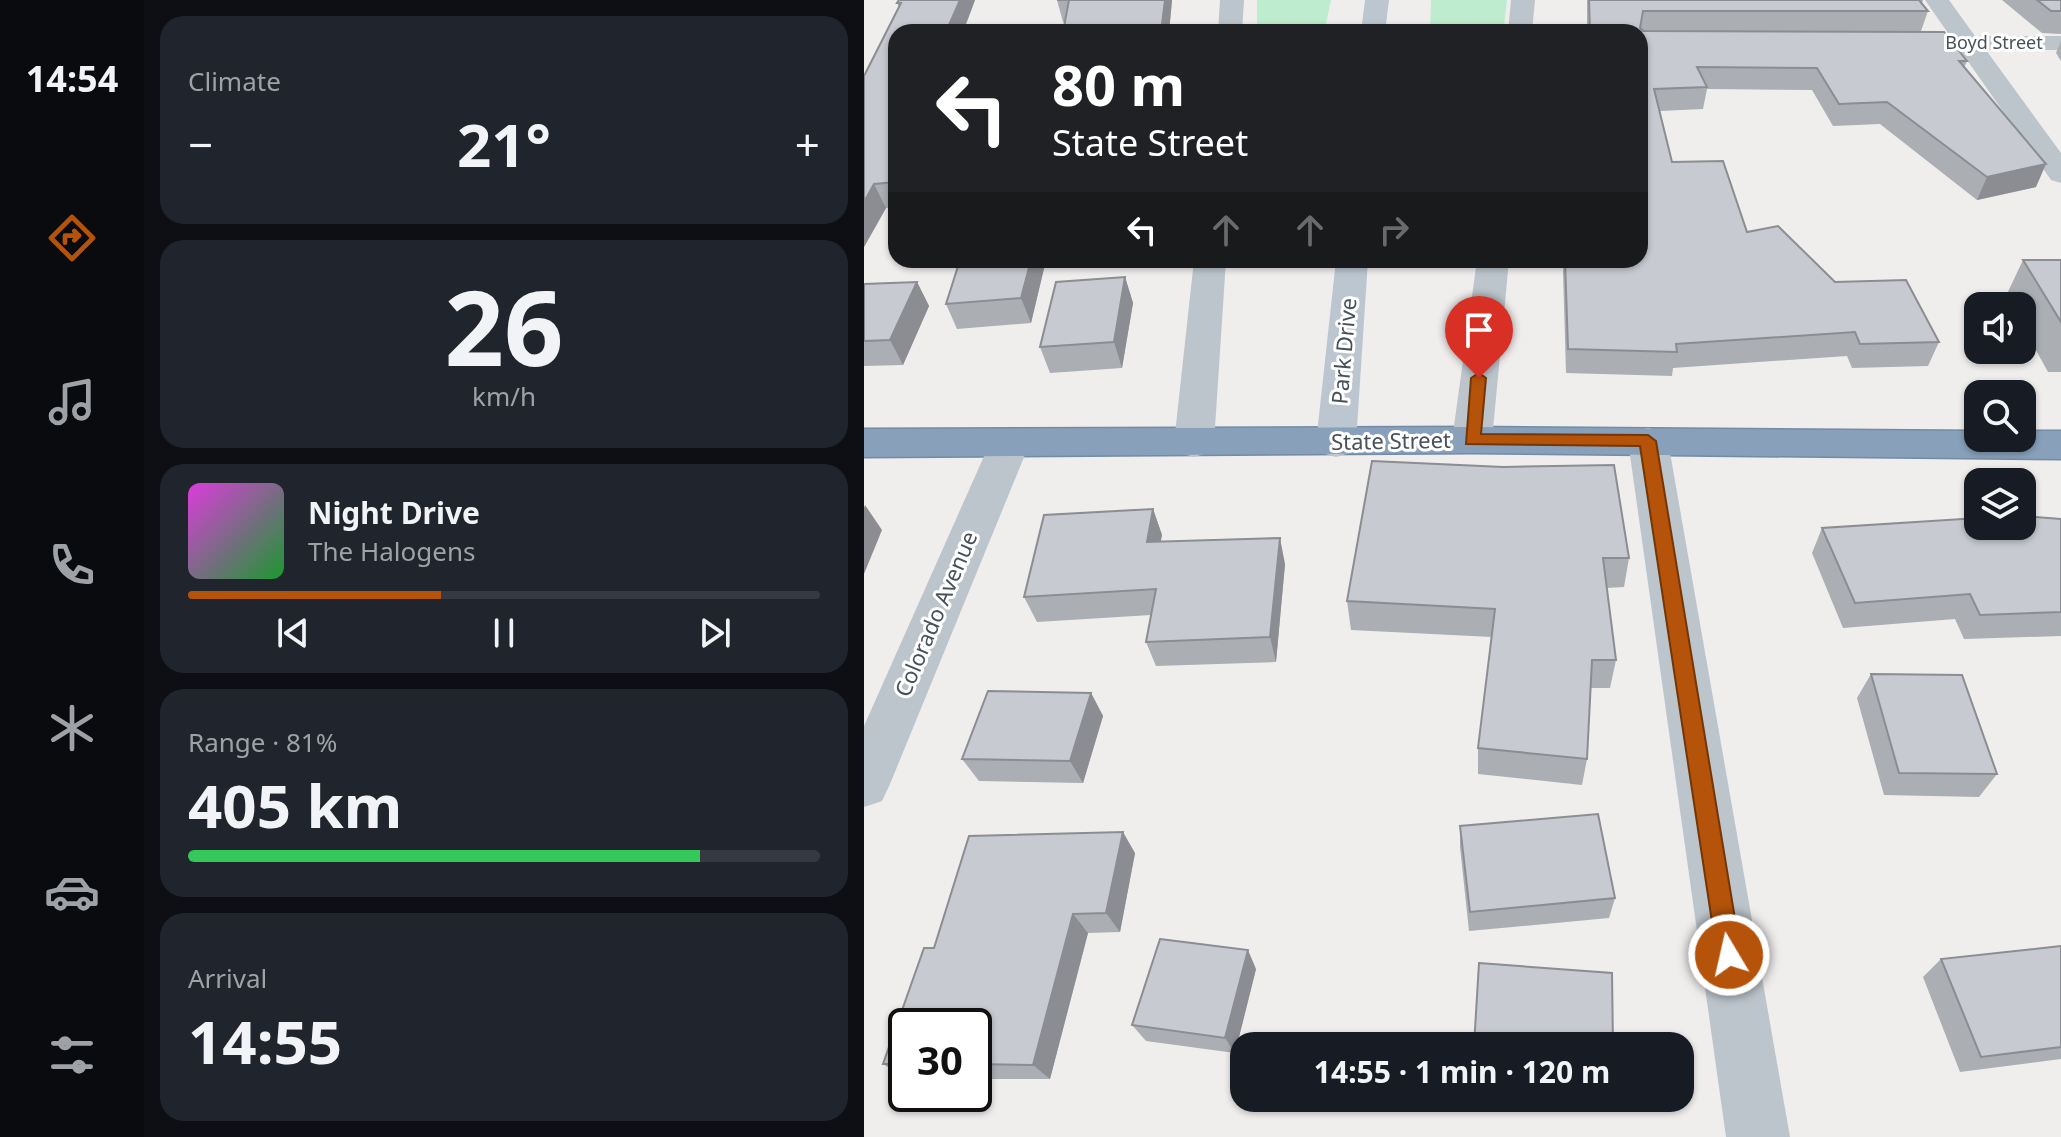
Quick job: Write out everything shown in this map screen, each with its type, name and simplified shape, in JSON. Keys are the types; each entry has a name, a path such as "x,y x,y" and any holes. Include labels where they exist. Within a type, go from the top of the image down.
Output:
{"highway":[{"name":"State Street","path":"864,443 1009,445 1472,440 2061,445"}],"street":[{"path":"1230,24 1232,0"},
{"path":"1374,24 1377,0"},
{"path":"1521,24 1523,0"},
{"path":"1937,0 2061,174"},
{"name":"Boyd Street","path":"1876,43 2061,43"},
{"path":"1194,443 1209,268"},
{"name":"Park Drive","path":"1336,443 1351,268"},
{"path":"1472,440 1492,268"},
{"path":"1648,441 1758,1137"},
{"name":"Colorado Avenue","path":"864,784 1009,445"}],"green space":[{"path":"1257,0 1331,0 1326,24 1257,24"},
{"path":"1431,0 1507,0 1504,24 1430,24"}],"building":[{"path":"899,0 960,0 950,24 890,24 901,3 897,3"},
{"path":"1069,0 1165,0 1162,24 1064,24"},
{"path":"1589,0 1919,0 1928,11 1643,11 1641,24 1590,24"},
{"path":"2037,0 2061,0 2061,11 2051,11"},
{"path":"888,29 888,183 874,184 864,202 864,76"},
{"path":"1648,31 1944,32 1967,61 1959,61 2046,164 1987,177 1887,102 1839,104 1817,68 1697,67 1707,87 1654,89 1672,162 1723,161 1747,232 1778,226 1835,282 1906,280 1939,342 1860,344 1855,332 1676,344 1677,352 1568,349 1565,268 1648,268"},
{"path":"2023,260 2061,260 2061,322"},
{"path":"957,268 1029,268 1021,298 946,304"},
{"path":"1125,277 1114,342 1040,347 1056,282"},
{"path":"917,282 890,340 864,341 864,284"},
{"path":"1372,461 1503,467 1614,465 1629,558 1603,558 1616,660 1592,660 1587,759 1478,748 1495,609 1347,601"},
{"path":"1153,509 1147,542 1280,538 1270,637 1146,642 1156,589 1024,597 1044,515"},
{"path":"2036,517 2061,519 2061,612 1980,615 1970,594 1855,603 1822,528 1964,519 1964,540 2036,540"},
{"path":"1871,674 1962,675 1997,774 1899,773"},
{"path":"988,691 1091,693 1070,761 962,759"},
{"path":"1598,814 1615,898 1470,912 1460,826"},
{"path":"1123,832 1106,913 1073,914 1033,1065 992,1064 992,1008 903,1008 924,948 934,948 969,836"},
{"path":"1160,939 1248,950 1225,1038 1132,1025"},
{"path":"2061,946 2061,1047 1981,1057 1941,959"},
{"path":"1479,963 1612,973 1613,1032 1475,1032"}],"route":[{"path":"1479,378 1472,440 1648,441 1729,955"}]}
